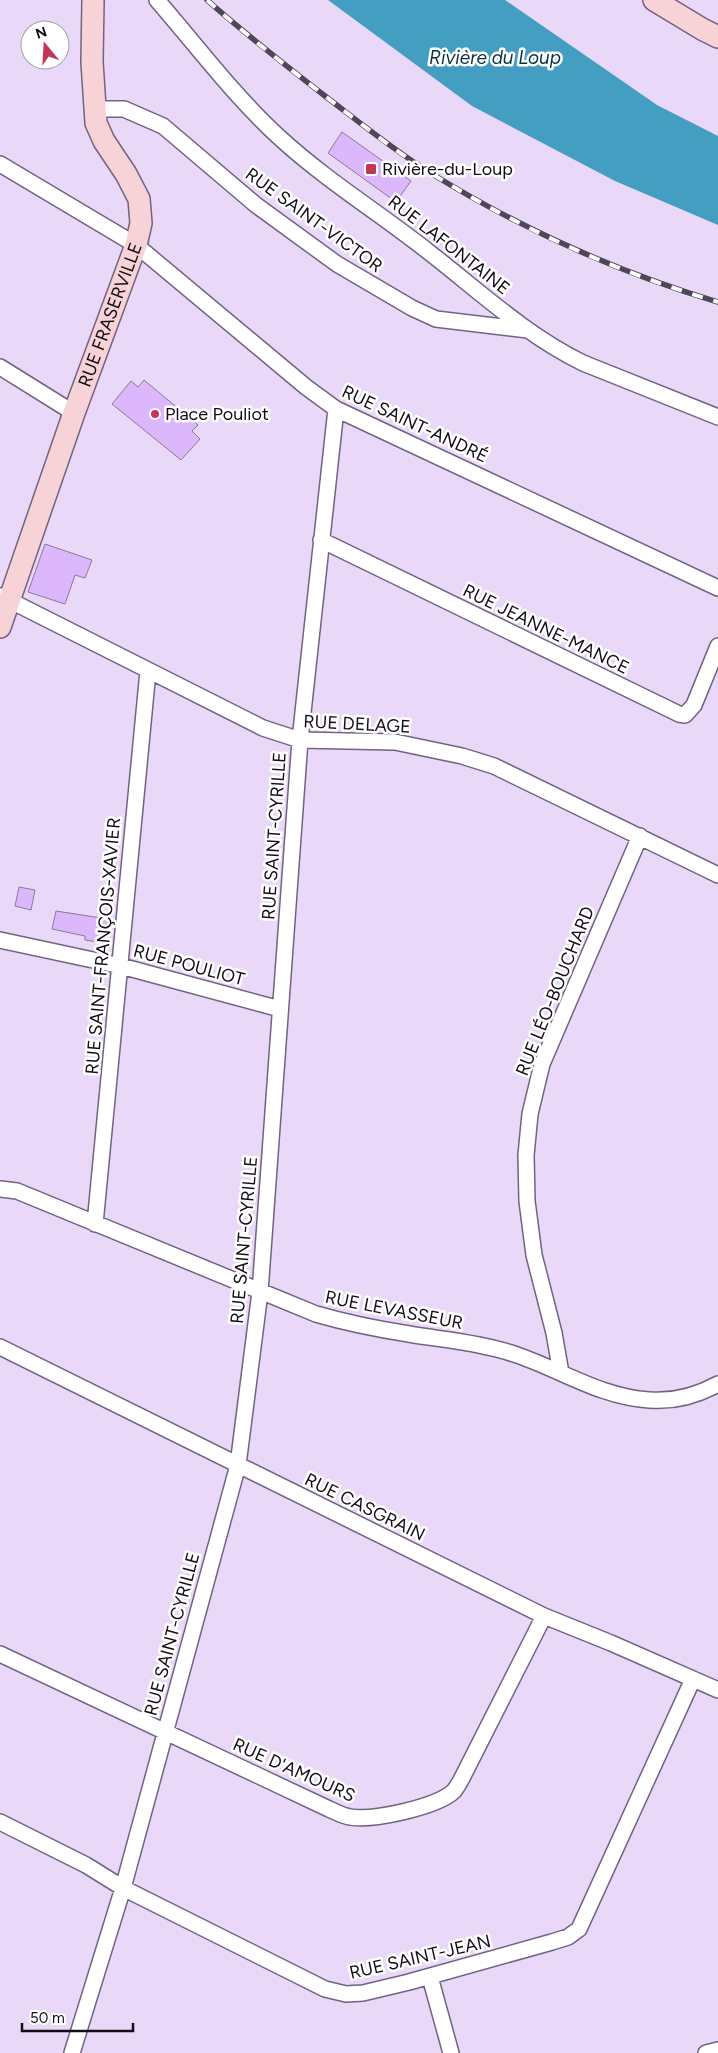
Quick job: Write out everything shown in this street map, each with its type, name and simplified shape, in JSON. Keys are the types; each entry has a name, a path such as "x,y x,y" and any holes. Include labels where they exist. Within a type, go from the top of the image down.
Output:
{"main road":[{"name":"RUE FRASERVILLE","path":"0,627 5,598 136,245 140,224 139,199 126,174 104,142 96,123 92,62 93,0"},
{"path":"654,0 718,36"}],"street":[{"name":"RUE LAFONTAINE","path":"157,0 242,99 280,138 306,161 398,228 528,330 583,363 718,417"},
{"name":"RUE SAINT-VICTOR","path":"94,109 124,110 163,126 256,205 337,264 412,308 436,318 528,330"},
{"name":"RUE SAINT-ANDRÉ","path":"1,167 136,245 306,387 336,409 718,588"},
{"path":"0,367 74,413"},
{"name":"RUE SAINT-CYRILLE","path":"72,2053 123,1888 238,1465 260,1292 300,740 336,409"},
{"name":"RUE JEANNE-MANCE","path":"321,540 679,714 685,715 694,705 718,646"},
{"name":"RUE DELAGE","path":"5,598 263,728 300,740 396,742 462,756 494,766 718,874"},
{"name":"RUE SAINT-FRANÇOIS-XAVIER","path":"95,1224 148,671"},
{"name":"RUE LÉO-BOUCHARD","path":"561,1373 554,1333 534,1255 527,1202 526,1155 530,1114 542,1064 640,836"},
{"name":"RUE POULIOT","path":"0,940 121,966 280,1009"},
{"name":"RUE LEVASSEUR","path":"0,1189 17,1191 260,1292 316,1314 353,1325 463,1342 516,1354 612,1394 649,1400 679,1400 703,1392 718,1384"},
{"name":"RUE CASGRAIN","path":"0,1347 544,1616 718,1690"},
{"name":"RUE D'AMOURS","path":"0,1654 329,1809 349,1817 369,1818 395,1814 444,1797 454,1790 462,1778 544,1616"},
{"name":"RUE SAINT-JEAN","path":"0,1822 86,1865 123,1888 325,1989 346,1994 363,1993 430,1977 552,1942 568,1937 579,1929 693,1679"},
{"path":"430,1977 451,2053"},
{"path":"706,2053 718,2050"}],"water":[{"name":"Rivière du Loup","path":"328,0 505,0 657,105 718,136 718,225 615,181 472,106"}],"building":[{"name":"Rivière-du-Loup","path":"342,132 411,181 396,202 328,153"},
{"name":"Place Pouliot","path":"144,380 198,425 192,431 200,439 181,460 112,404 131,381 138,387"},
{"path":"45,544 92,560 85,578 75,575 65,604 28,592"},
{"path":"19,887 35,890 31,910 15,906"},
{"path":"56,911 108,919 104,943 85,940 85,936 52,929"}],"railway":[{"path":"207,0 265,49 376,135 415,163 464,193 569,247 642,277 718,302"}],"place":[{"name":"Rivière-du-Loup","path":"371,169"},
{"name":"Place Pouliot","path":"155,414"}]}
